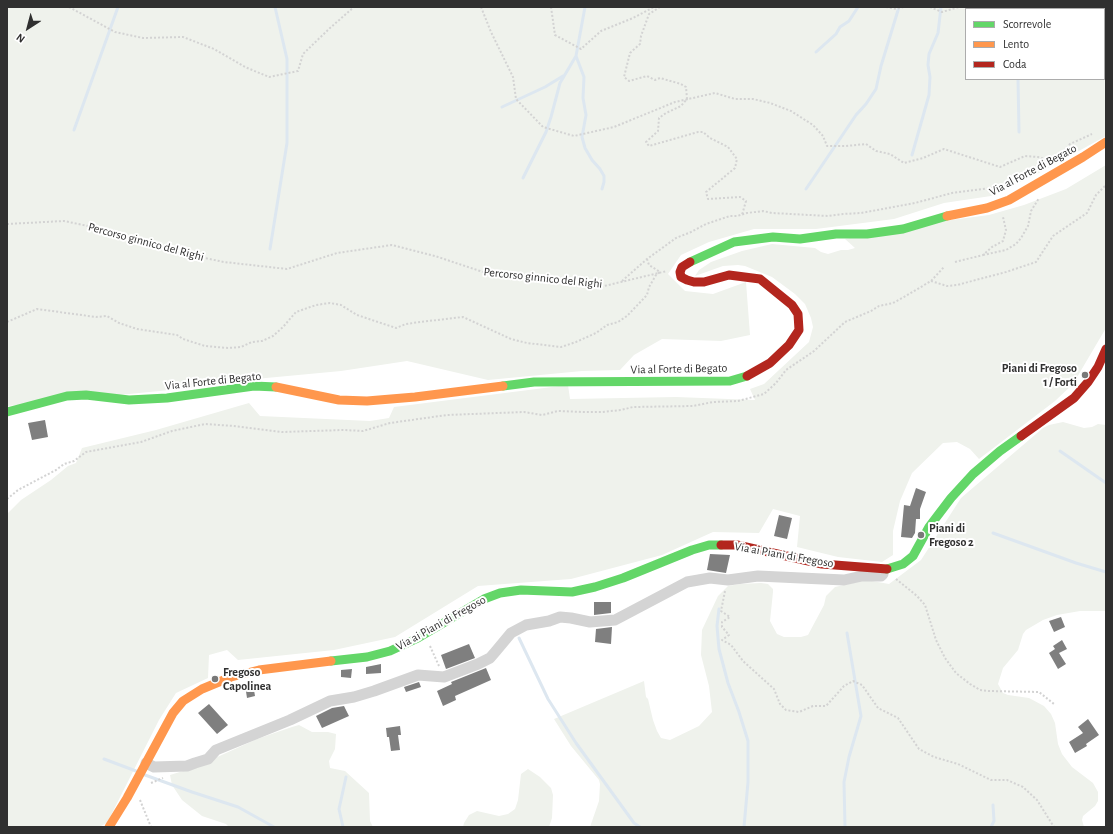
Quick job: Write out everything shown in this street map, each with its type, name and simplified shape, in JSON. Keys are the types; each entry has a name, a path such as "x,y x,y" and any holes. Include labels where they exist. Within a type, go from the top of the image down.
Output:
{"street":[{"name":"Via al Forte di Begato","path":"7,412 67,396 86,395 129,400 167,398 254,386 277,387 338,400 367,401 415,397 534,382 730,381 749,375 770,363 789,345 799,330 798,314 792,305 772,287 760,279 729,275 704,282 687,280 682,277 680,272 682,267 693,260 734,242 773,237 800,239 836,234 867,234 903,229 958,213 986,208 1008,200 1106,142"},
{"name":"Via ai Piani di Fregoso","path":"146,764 154,767 187,766 208,759 216,750 290,720 330,701 354,696 418,675 443,677 478,664 490,658 511,633 526,625 549,621 560,617 590,622 615,620 687,582 710,578 728,580 758,576 844,580 862,576 881,576 889,569 903,564 913,556 929,527 951,498 973,474 1000,451 1074,398 1088,382 1098,367 1106,349"},
{"name":"Via ai Piani di Fregoso","path":"109,827 174,713 183,701 202,689 231,677 259,670 367,657 390,651 418,638 484,599 500,593 521,590 572,592 595,587 623,578 692,550 709,545 737,545 822,564 889,569"}],"path":[{"path":"68,7 115,32 143,38 183,37 214,49 245,67 269,77 298,71 302,54 354,7"},
{"path":"481,7 491,32 513,77 516,98 544,127 574,136 614,127 675,102 715,93 735,99 753,99 770,103 791,111 814,125 827,146 866,144 876,151 890,154 904,163 923,158 944,149 1000,167 1025,156 1038,157 1050,161 1052,164 1070,144 1097,132"},
{"path":"551,7 555,35 581,49 601,31 633,18 654,7"},
{"path":"660,7 649,14 641,36 640,44 630,53 624,77 629,81 647,76 655,80 660,78 681,84 686,87 687,99 681,106 659,118 658,131 646,142 649,146 698,132 703,132 710,138 728,147 737,159 735,168 706,192 708,199 740,197 746,201 742,215"},
{"path":"886,7 896,9 904,7"},
{"path":"930,7 942,12 959,7"},
{"path":"621,282 647,259 676,238 706,224 730,216 763,211 772,213 828,216 861,213 915,203 952,193 1001,187 1011,184"},
{"path":"931,281 947,286 957,285 1006,272 1036,262 1053,236 1087,214 1096,195 1106,185"},
{"path":"955,262 1006,250 1016,244 1028,226 1031,211 1039,198"},
{"path":"983,255 992,247 1003,241 1006,230 1002,213 1004,204 1008,200"},
{"name":"Percorso ginnico del Righi","path":"7,224 64,221 112,231 176,252 224,262 287,269 337,253 392,245 435,256 486,273 600,286 682,267"},
{"path":"7,322 37,309 96,317 107,316 119,323 138,330 177,335 183,339 205,346 228,348 241,347 252,342 262,341 273,336 296,312 316,305 330,303 341,305 357,315 396,328 406,324 463,317 511,339 527,343 561,347 596,333 607,325 618,322 627,316 647,295 656,275 660,272 649,265 647,259"},
{"path":"7,499 18,490 40,479 64,464 74,462 86,452 141,442 172,431 205,424 282,432 344,430 363,431 390,423 447,415 524,412 542,415 558,411 602,412 633,407 693,406 713,402 738,402 764,394 776,383 786,370 814,351 845,322 879,306 893,303 931,281 944,267"},
{"path":"889,569 898,581 917,596 925,605 936,640 945,658 956,673 980,690 1039,692 1054,704"},
{"path":"710,578 715,588 725,591 721,611 730,617 722,622 722,627 729,635 722,640 731,645 742,661 774,688 780,704 786,710 799,712 813,706 826,706 844,686 853,681 862,686 878,708 898,718 919,749 934,757 958,764 991,780 1007,780 1023,787 1037,800 1054,827"},
{"path":"429,644 443,677"},
{"path":"146,784 152,783 167,775"},
{"path":"138,797 151,827"}],"shaded area":[{"path":"7,7 1106,7 1106,136 1037,174 991,196 944,203 894,219 816,229 754,229 709,242 681,255 668,274 685,291 713,294 746,282 750,335 721,341 662,339 634,355 620,370 582,371 488,380 407,361 341,371 234,381 190,388 7,406"},
{"path":"1106,165 1106,328 1073,384 1055,401 979,459 970,449 957,442 943,443 912,473 900,501 893,531 893,555 882,562 838,557 797,547 800,516 773,509 759,533 713,532 662,555 571,579 478,586 395,637 334,650 238,660 227,650 209,655 208,678 176,693 159,720 107,823 99,827 7,827 7,514 21,500 51,480 68,466 76,463 82,448 156,430 249,403 260,416 370,421 389,418 394,407 568,385 570,399 676,397 755,400 750,389 764,384 809,342 813,327 805,304 795,294 772,277 745,266 723,266 695,276 699,270 711,262 742,251 772,244 815,248 828,254 855,248 845,239 951,220 989,215 1024,205 1066,189"},
{"path":"1063,422 1084,428 1092,427 1098,424 1106,425 1106,611 1080,611 1057,615 1043,620 1026,630 1023,634 1018,650 1003,668 998,684 1003,693 1029,698 1044,706 1051,714 1055,723 1058,744 1062,754 1072,767 1093,783 1098,792 1098,801 1095,806 1083,816 1082,820 1084,827 590,827 599,801 599,780 571,746 554,719 644,681 646,697 648,699 657,731 661,738 670,740 699,726 712,712 709,686 701,655 702,630 718,596 728,586 740,584 768,584 773,589 770,621 777,634 784,637 801,637 808,635 824,605 826,596 835,587 866,580 889,584 921,560 961,498 1043,428"},
{"path":"299,725 312,732 328,732 336,734 335,749 329,761 330,768 345,771 369,793 370,821 373,827 229,827 226,824 202,816 182,800 172,785 170,775 193,768 257,739"},
{"path":"528,769 540,777 551,788 553,795 552,818 549,827 463,827 469,815 477,811 499,816 508,814 515,809 518,800 521,774"}],"building":[{"path":"45,420 48,437 32,440 28,423"},
{"path":"916,488 926,492 920,509 920,519 916,519 915,533 912,538 901,537 904,505 910,506"},
{"path":"779,515 792,518 787,539 774,536"},
{"path":"710,554 730,555 726,573 707,570"},
{"path":"594,602 611,602 611,613 594,615"},
{"path":"1061,617 1065,627 1054,632 1049,621"},
{"path":"612,627 611,644 595,642 596,629"},
{"path":"1062,640 1067,649 1059,653 1066,664 1058,669 1049,653 1055,649 1053,646"},
{"path":"469,644 475,658 446,669 441,655"},
{"path":"381,664 381,673 366,674 366,667"},
{"path":"486,668 491,680 455,696 456,700 443,706 437,691 452,684 451,682"},
{"path":"352,669 351,678 341,677 341,670"},
{"path":"419,682 421,687 406,692 404,687"},
{"path":"253,684 255,696 247,698 245,685"},
{"path":"209,704 228,725 217,734 198,713"},
{"path":"344,706 349,716 322,728 316,716 332,708"},
{"path":"1088,719 1099,735 1086,744 1087,746 1075,753 1069,742 1083,733 1078,727"},
{"path":"400,726 401,735 398,735 400,750 391,751 386,728"}],"waterway":[{"path":"74,130 118,7"},
{"path":"270,249 287,143 287,59 275,7"},
{"path":"523,178 546,132 560,83 576,56 585,7"},
{"path":"816,52 836,34 840,27 849,21 858,7"},
{"path":"806,189 856,115 866,104 876,89 881,66 899,7"},
{"path":"912,155 929,95 929,54 938,33 941,7"},
{"path":"576,56 584,77 583,98 586,115 582,137 585,148 604,176 602,189"},
{"path":"502,107 545,87 563,76"},
{"path":"1018,80 1019,132"},
{"path":"1060,451 1106,483"},
{"path":"993,533 1076,563 1106,572"},
{"path":"719,609 717,626 719,649 728,683 748,741 748,782 744,827"},
{"path":"845,827 844,782 849,757 861,716 847,633"},
{"path":"519,638 548,699 576,743 634,823 640,827"},
{"path":"104,759 136,771"},
{"path":"145,775 238,807 274,827"},
{"path":"343,827 339,809 346,777"},
{"path":"991,827 994,821 993,805"}],"traffic: fast":[{"path":"690,262 734,242 773,237 800,239 836,234 867,234 903,229 947,216"},
{"path":"503,386 534,382 730,381 747,376"},
{"path":"7,412 67,396 86,395 129,400 167,398 254,386 276,387"},
{"path":"887,569 903,564 913,556 929,527 951,498 973,474 1000,451 1021,436"},
{"path":"331,661 367,657 390,651 418,638 484,599 500,593 521,590 572,592 595,587 623,578 692,550 709,545 721,545"}],"traffic: slow":[{"path":"947,216 987,208 1009,200 1106,142"},
{"path":"276,387 339,400 367,401 415,397 503,386"},
{"path":"109,827 127,798 173,713 183,701 202,689 231,677 259,670 331,661"}],"traffic: jam":[{"path":"690,262 682,267 680,272 681,277 687,280 704,282 729,275 760,279 792,305 798,314 799,330 789,345 770,363 747,376"},
{"path":"1021,436 1074,398 1088,382 1098,367 1106,349"},
{"path":"721,545 737,545 822,564 887,569"}],"place":[{"name":"Piani di Fregoso 1 / Forti","path":"1085,375"},
{"name":"Piani di Fregoso 2","path":"921,535"},
{"name":"Fregoso Capolinea","path":"215,679"}]}
